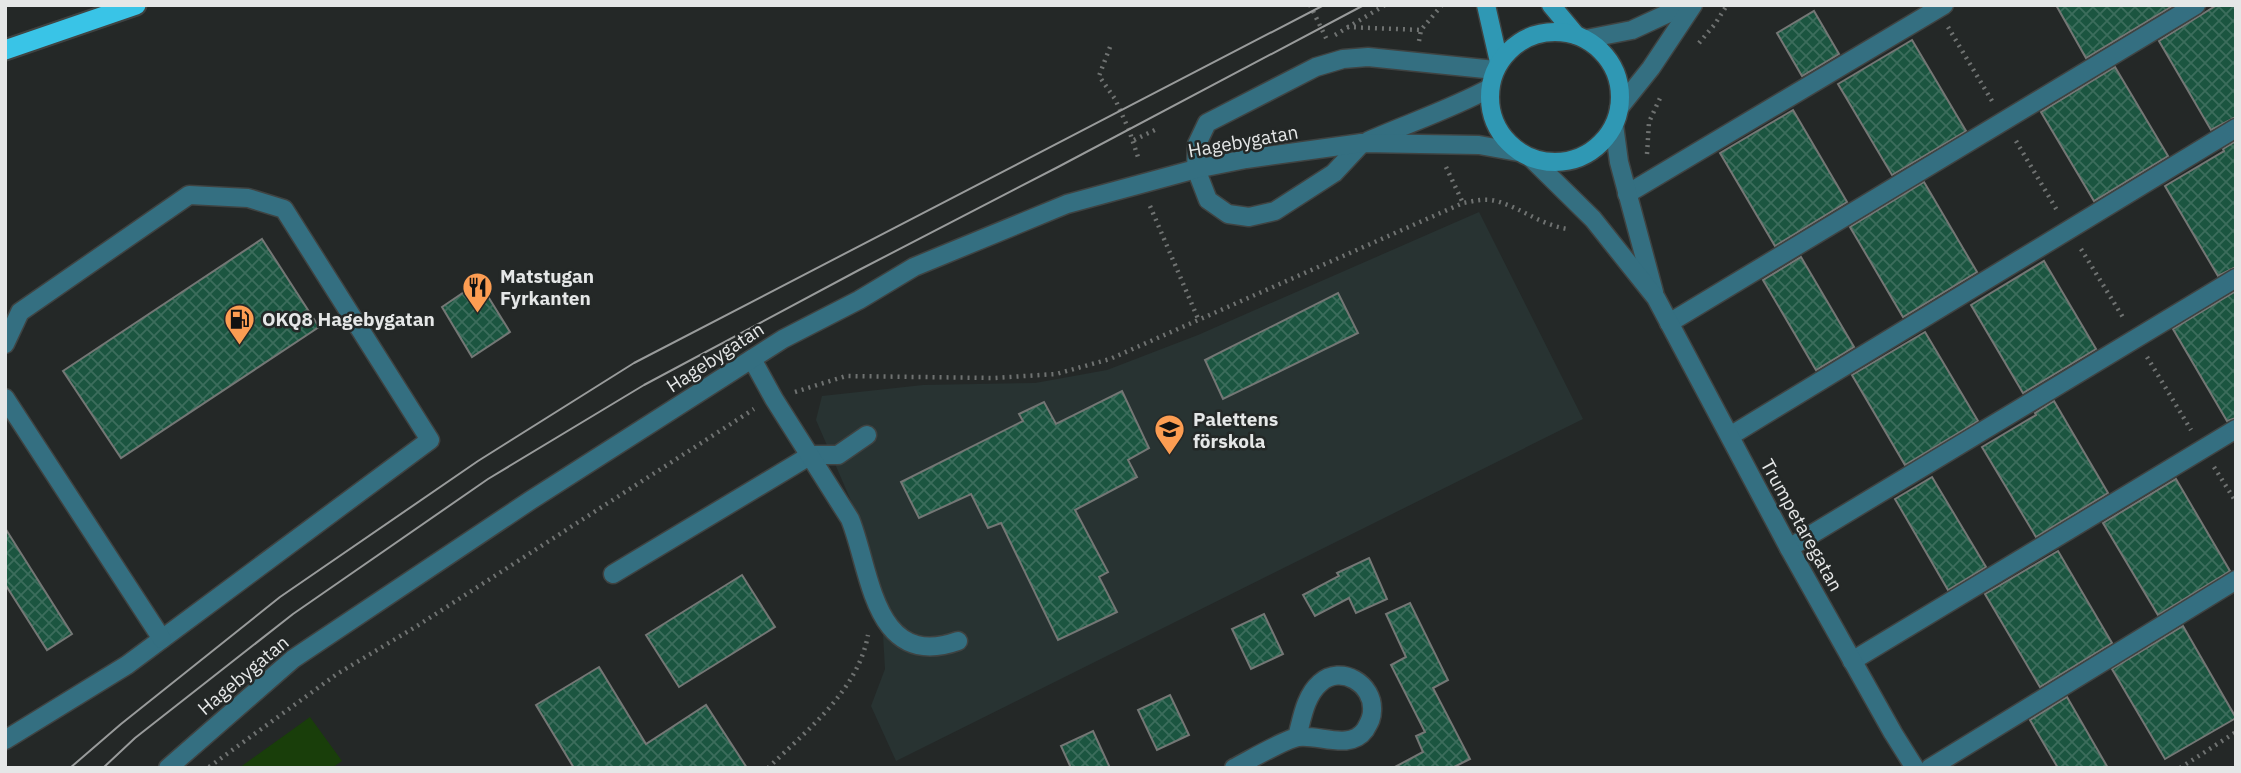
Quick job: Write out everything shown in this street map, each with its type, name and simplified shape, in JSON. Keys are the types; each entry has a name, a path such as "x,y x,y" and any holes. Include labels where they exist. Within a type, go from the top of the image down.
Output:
{"highway":[{"path":"5,50 136,5"}],"main road":[{"path":"1486,5 1497,66"},
{"path":"1551,5 1581,37 1607,58 1616,74 1619,90 1616,116 1606,137 1590,152 1570,160 1548,162 1525,155 1506,141 1492,116 1490,88 1497,66 1510,50 1526,38 1544,32 1564,32 1581,37"}],"street":[{"path":"1581,37 1632,30 1686,5"},
{"path":"1616,116 1693,5"},
{"path":"1669,323 2196,5"},
{"path":"1627,194 1941,7"},
{"path":"1363,143 1334,173 1275,211 1249,218 1228,214 1208,200 1196,169 1196,144 1207,123 1316,67 1343,59 1368,57 1497,66"},
{"name":"Hagebygatan","path":"1363,143 1459,105 1490,88"},
{"name":"Trumpetaregatan","path":"1616,116 1619,162 1656,298"},
{"path":"1730,436 2236,128"},
{"name":"Hagebygatan","path":"168,768 293,659 531,500 751,359 914,267 1067,204 1196,169 1246,159 1363,143 1479,145 1525,155"},
{"name":"Trumpetaregatan","path":"1525,155 1593,219 1656,298 1852,661 1915,768"},
{"path":"5,344 20,312 190,195 248,198 284,209 430,440 127,665 5,740"},
{"path":"1790,548 2236,278"},
{"path":"751,359 850,519 882,617 895,633 908,641 927,646 945,646 958,641"},
{"path":"5,398 162,639"},
{"path":"1852,661 2236,429"},
{"path":"612,573 811,455 838,455 867,435"},
{"path":"1930,768 2236,580"},
{"path":"1234,768 1297,737 1345,741 1361,735 1371,721 1373,707 1369,694 1362,685 1347,675 1334,674 1320,683 1309,698 1297,737"}],"path":[{"path":"1310,5 1328,41"},
{"path":"1318,45 1385,5"},
{"path":"1692,52 1716,24 1727,5"},
{"path":"1941,7 2004,121 2236,502"},
{"path":"1346,27 1421,30"},
{"path":"1110,47 1099,76 1115,99 1134,140 1151,212 1199,321"},
{"path":"1648,181 1646,157 1649,122 1664,89"},
{"path":"1134,140 1158,128"},
{"path":"1551,226 1569,229 1593,219"},
{"path":"768,768 830,708 851,678 866,649 869,632"},
{"path":"2180,768 2236,732"}],"shaded area":[{"name":"Palettens förskola","path":"1479,212 1583,419 896,761 871,706 885,669 882,617 858,517 816,420 822,396 923,385 1035,383 1107,370 1198,335"}],"green space":[{"path":"310,717 342,761 332,768 239,768"}],"building":[{"path":"2056,5 2174,5 2086,58"},
{"path":"2217,5 2236,5 2236,117 2211,130 2159,41"},
{"path":"1814,11 1839,54 1802,76 1777,33"},
{"path":"1912,40 1966,131 1892,175 1838,84"},
{"path":"2115,67 2168,156 2094,201 2041,112"},
{"path":"1793,110 1847,202 1775,246 1720,153"},
{"path":"2236,141 2236,267 2218,276 2165,186"},
{"path":"1924,182 1977,272 1903,317 1850,227"},
{"path":"262,239 319,327 121,458 63,371"},
{"path":"1801,257 1854,347 1816,370 1763,280"},
{"path":"2044,261 2096,349 2023,393 1971,305"},
{"name":"Matstugan Fyrkanten","path":"479,282 510,332 472,357 442,307"},
{"path":"2236,291 2236,418 2227,421 2173,329"},
{"path":"1338,293 1358,333 1223,399 1205,360"},
{"path":"1925,332 1978,421 1905,465 1852,375"},
{"path":"1122,391 1149,448 1128,460 1137,477 1075,510 1108,572 1099,577 1117,612 1058,640 1001,523 988,528 971,494 919,518 901,482 1023,421 1019,414 1044,402 1056,424"},
{"path":"2054,401 2108,493 2036,537 1982,447 2036,415 2035,413"},
{"path":"1932,477 1986,567 1948,590 1895,499"},
{"path":"2176,479 2230,571 2158,615 2103,523"},
{"path":"5,528 72,634 47,650 5,584"},
{"path":"2058,551 2112,643 2040,687 1985,594"},
{"path":"1369,558 1387,599 1356,613 1349,598 1315,616 1303,595 1339,576 1337,573"},
{"path":"742,575 775,627 679,687 646,635"},
{"path":"1410,603 1448,680 1433,688 1470,759 1452,768 1393,768 1423,752 1416,736 1425,732 1391,665 1406,657 1386,614"},
{"path":"1264,614 1283,654 1251,669 1232,629"},
{"path":"2183,626 2236,718 2165,759 2112,669"},
{"path":"599,667 646,744 706,705 747,768 574,768 536,705"},
{"path":"1170,695 1189,735 1157,750 1138,710"},
{"path":"2067,697 2108,768 2058,768 2030,720"},
{"path":"1093,731 1110,768 1071,768 1061,746"}],"tram line":[{"path":"70,768 280,597 478,461 634,363 1324,5"},
{"path":"103,768 135,738 293,614 488,479 644,385 1364,5"}],"place":[{"name":"Matstugan Fyrkanten","path":"477,314"},
{"name":"OKQ8 Hagebygatan","path":"239,346"},
{"name":"Palettens förskola","path":"1170,457"}]}
